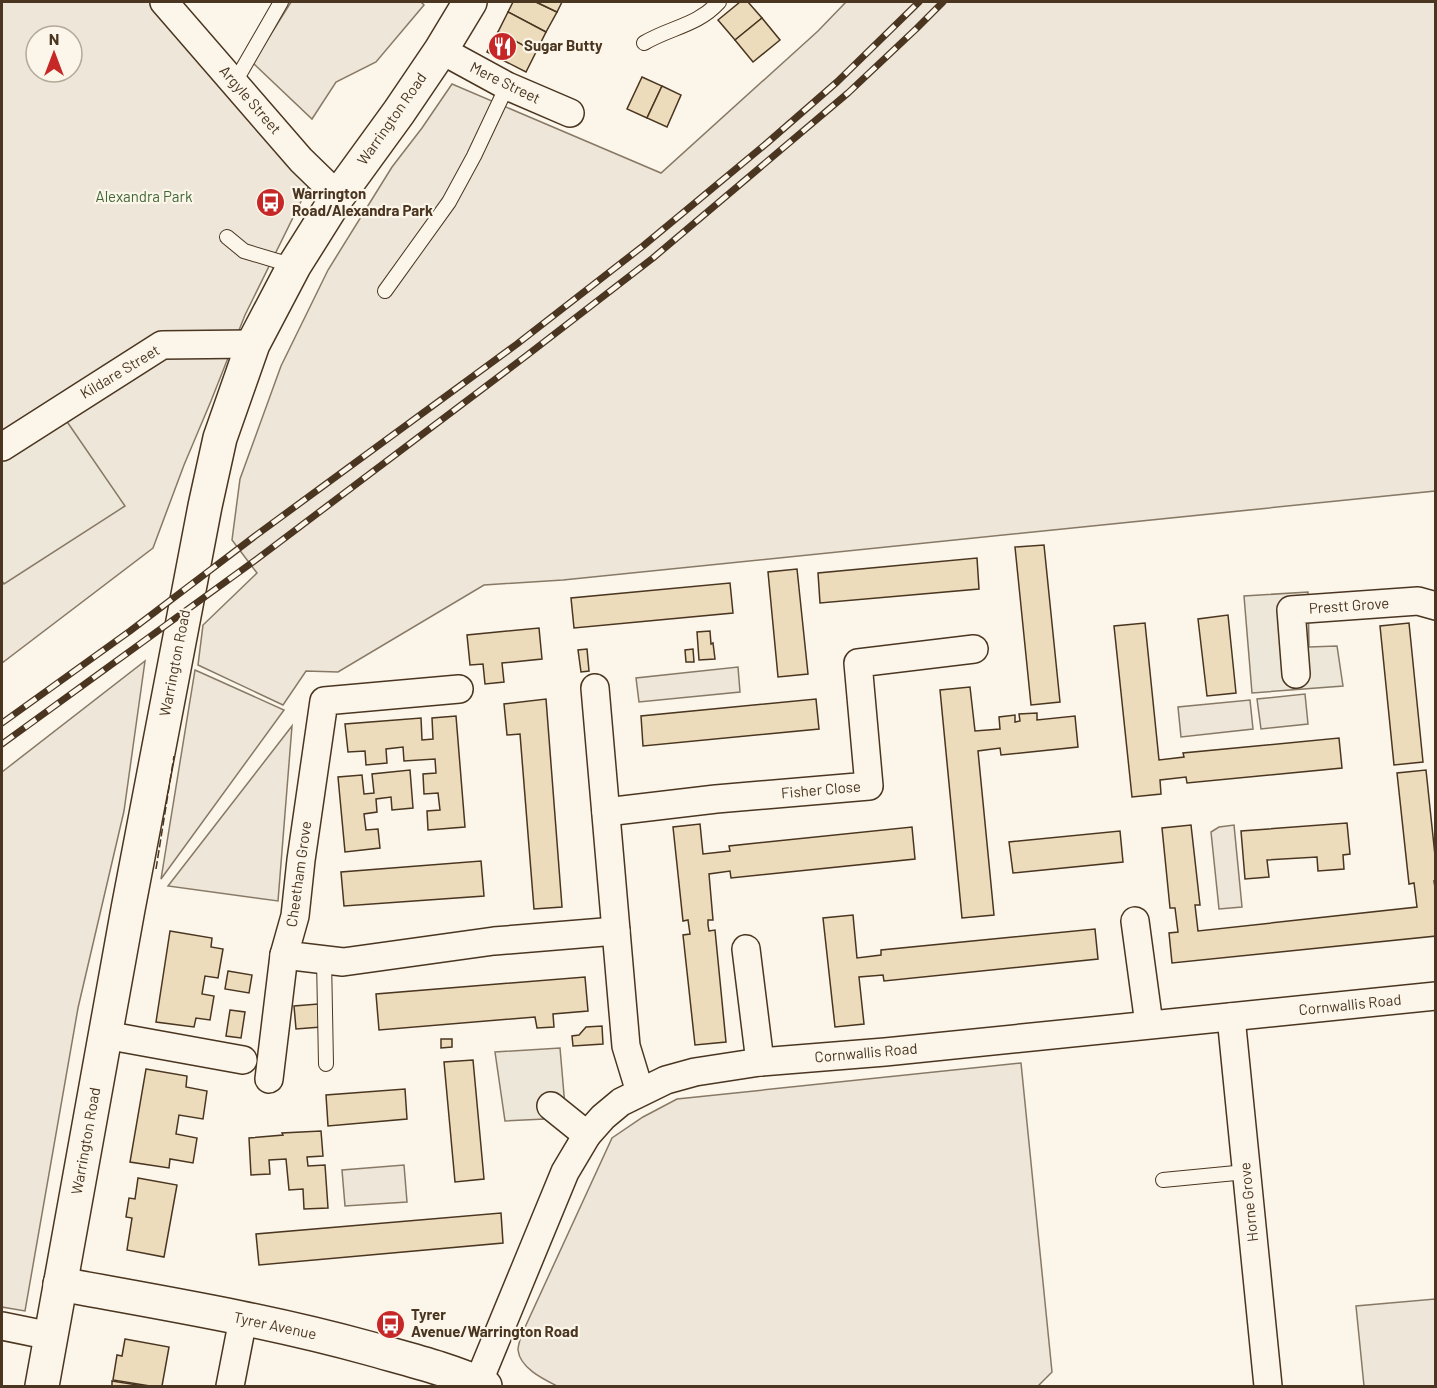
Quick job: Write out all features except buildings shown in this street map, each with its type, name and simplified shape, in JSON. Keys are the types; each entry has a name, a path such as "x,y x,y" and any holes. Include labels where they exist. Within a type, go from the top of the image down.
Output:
{"main road":[{"name":"Warrington Road","path":"42,1386 105,1035 220,438 253,344 294,266 338,196 441,50 464,4"},
{"name":"Tyrer Avenue","path":"60,1284 155,1301 337,1340 413,1360 481,1385"}],"street":[{"name":"Argyle Street","path":"164,2 301,160 338,196"},
{"name":"Mere Street","path":"441,50 507,86 570,113"},
{"name":"Kildare Street","path":"2,447 162,345 253,344"},
{"name":"Prestt Grove","path":"1296,674 1291,610 1418,601 1436,606"},
{"name":"Fisher Close","path":"606,812 716,799 869,786 858,663 974,649"},
{"path":"595,688 626,1046 640,1092"},
{"name":"Cheetham Grove","path":"284,955 296,916 301,860 324,701 459,689"},
{"path":"1135,921 1149,1024"},
{"path":"270,1080 284,955 343,962 494,941 616,931"},
{"path":"746,949 760,1062"},
{"name":"Cornwallis Road","path":"481,1385 565,1172 587,1135 621,1102 666,1080 695,1072 760,1062 885,1052 1436,996"},
{"name":"Horne Grove","path":"1231,1017 1268,1386"},
{"path":"105,1035 243,1060"},
{"path":"551,1106 587,1135"},
{"path":"230,1386 243,1319"},
{"path":"2,1326 51,1335"}],"lane":[{"path":"235,82 280,2"},
{"path":"644,43 692,22 710,12 718,2"},
{"path":"385,291 449,202 507,86"},
{"path":"226,237 244,251 294,266"},
{"path":"324,959 326,1064"},
{"path":"1162,1180 1246,1172"}],"green space":[{"name":"Alexandra Park","path":"2,2 164,2 311,181 245,315 153,548 2,663"},
{"path":"291,2 421,2 424,5 376,62 336,82 312,119 253,63"},
{"path":"846,2 1435,2 1435,491 563,580 484,585 338,672 306,671 283,705 198,665 203,625 257,573 232,540 240,479 281,366 328,270 392,167 452,84 661,173 818,31"},
{"path":"145,661 124,811 78,1008 25,1311 2,1307 2,772"},
{"path":"738,667 740,692 639,702 636,678"},
{"path":"195,670 284,710 161,879"},
{"path":"1305,694 1308,724 1261,729 1257,699"},
{"path":"1250,700 1253,729 1181,737 1178,707"},
{"path":"292,726 278,901 168,886"},
{"path":"1234,825 1242,907 1219,909 1211,832 1219,827"},
{"path":"1021,1063 1052,1372 1038,1386 557,1386 533,1372 523,1362 518,1350 521,1336 612,1138 643,1117 677,1099"},
{"path":"404,1165 407,1202 345,1206 342,1170"},
{"path":"1435,1299 1435,1386 1364,1386 1356,1306"}],"shaded area":[{"path":"59,410 125,506 4,584 2,581 2,447"},
{"path":"1308,592 1309,647 1337,646 1343,686 1252,693 1244,596"},
{"path":"560,1048 566,1118 505,1121 495,1052"}],"railway":[{"path":"2,723 517,344 643,246 837,82 919,2"},
{"path":"2,744 257,559 653,258 848,93 943,2"}],"fence":[{"path":"156,869 174,756"}],"place":[{"name":"Sugar Butty","path":"503,46"},
{"name":"Warrington Road/Alexandra Park","path":"271,203"},
{"name":"Tyrer Avenue/Warrington Road","path":"390,1324"}]}
